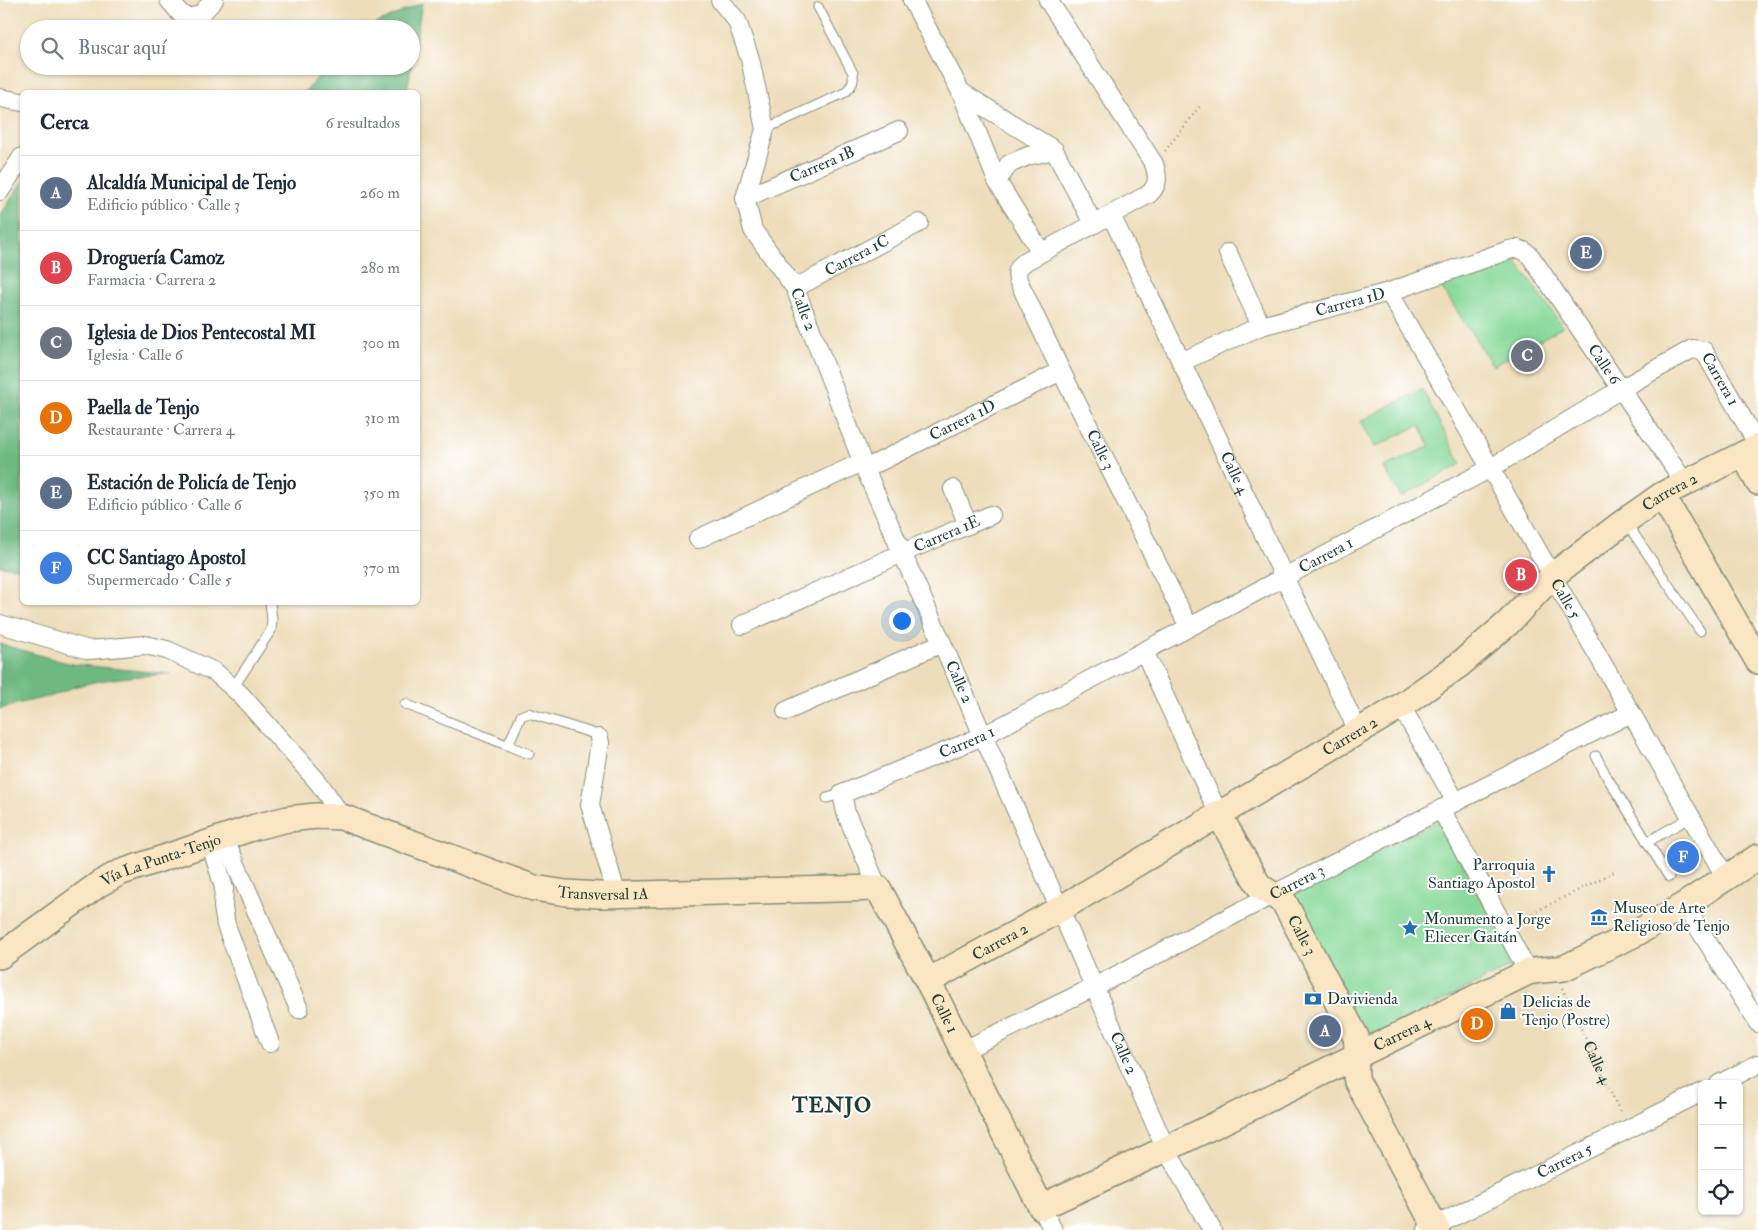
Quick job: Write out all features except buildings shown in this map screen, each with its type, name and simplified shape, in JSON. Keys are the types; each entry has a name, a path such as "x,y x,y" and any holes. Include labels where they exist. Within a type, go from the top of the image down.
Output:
{"main road":[{"path":"1753,449 1758,482"},
{"name":"Carrera 2","path":"928,981 1060,909 1218,813 1401,706 1460,665 1508,623 1552,576 1625,521 1662,495 1753,449"},
{"path":"1662,495 1757,658"},
{"name":"Calle 3","path":"1218,813 1259,886 1284,902 1356,1037 1358,1048 1355,1074 1357,1081 1433,1229"},
{"name":"Vía La Punta-Tenjo","path":"0,956 99,884 119,873 255,827 288,819 316,816 342,817"},
{"name":"Transversal 1A","path":"342,817 534,888 566,893 617,895 878,888"},
{"name":"Carrera 4","path":"1041,1207 1166,1149 1528,972 1540,969 1553,970 1564,968 1638,933 1684,906 1758,857"},
{"name":"Calle 1","path":"878,888 928,981 1041,1207"}],"street":[{"path":"169,0 180,13 188,18 200,15 214,0"},
{"path":"720,0 737,21 750,59 765,129 745,198"},
{"path":"912,0 961,92 997,181 1041,252 1149,194 1155,188 1157,179 1154,164 1048,0"},
{"path":"961,92 1054,150 1093,223"},
{"path":"0,98 20,102"},
{"name":"Carrera 1B","path":"745,198 898,131"},
{"path":"997,181 1010,164 1028,156 1054,150"},
{"path":"0,191 20,160"},
{"name":"Calle 2","path":"745,198 753,230 795,288 863,465 1166,1149 1212,1230"},
{"name":"Calle 4","path":"1111,215 1358,731"},
{"name":"Carrera 1C","path":"795,288 919,223"},
{"name":"Carrera 1D","path":"1182,362 1261,326 1390,292 1515,248 1522,250"},
{"name":"Calle 6","path":"1522,250 1531,257 1685,483"},
{"name":"Calle 3","path":"1041,252 1020,265 1017,271 1018,280 1061,371 1189,627"},
{"path":"1228,253 1261,326"},
{"name":"Calle 5","path":"1390,292 1726,878"},
{"name":"Carrera 1","path":"834,796 983,736 1490,468 1621,389 1692,349 1704,351 1753,449"},
{"name":"Carrera 1D","path":"698,540 863,465 1061,371"},
{"path":"953,489 968,525"},
{"name":"Carrera 1E","path":"742,625 902,553 991,516"},
{"path":"0,624 89,650 145,645 167,650 215,672 233,688 319,783 342,817"},
{"path":"786,711 942,643"},
{"name":"Calle 3","path":"1144,651 1218,813"},
{"path":"1401,706 1504,928 1528,972"},
{"name":"Carrera 3","path":"962,1051 1094,987 1631,713"},
{"path":"599,738 600,743 590,805 617,895"},
{"name":"Calle 1","path":"834,796 846,813 878,888"},
{"path":"217,840 299,1009"},
{"path":"217,840 224,888 223,907 226,925 270,1043"},
{"path":"1684,906 1758,1024"},
{"path":"1727,1080 1758,1064"},
{"name":"Carrera 5","path":"1433,1229 1698,1094"},
{"name":"Calle 1","path":"1041,1207 1053,1230"}],"lane":[{"path":"765,129 844,93 851,87 854,81 853,73 818,7"},
{"path":"1625,521 1700,631"},
{"path":"233,688 271,630 270,605"},
{"path":"405,704 529,754"},
{"path":"508,745 521,716 528,713 595,734 599,738"},
{"path":"1596,756 1607,777 1669,876"},
{"path":"1647,842 1691,817"}],"path":[{"path":"1154,164 1200,106"},
{"path":"1504,928 1616,871"},
{"name":"Calle 4","path":"1553,970 1628,1129"}],"green space":[{"path":"422,3 419,20 384,20"},
{"path":"320,75 410,75 407,90 307,90"},
{"path":"20,184 20,569 0,566 0,216"},
{"path":"1513,257 1563,327 1493,366 1438,282"},
{"path":"1422,389 1461,464 1401,497 1384,467 1430,446 1420,425 1375,447 1361,421"},
{"path":"0,644 71,664 170,674 98,681 74,687 52,696 0,709"},
{"path":"1440,820 1515,964 1366,1040 1291,896"}],"place":[{"name":"Estación de Policía de Tenjo","path":"1586,253"},
{"name":"Iglesia de Dios Pentecostal MI","path":"1527,356"},
{"name":"Droguería Camoz","path":"1521,575"},
{"name":"CC Santiago Apostol","path":"1683,857"},
{"name":"Parroquia Santiago Apostol","path":"1549,874"},
{"name":"Museo de Arte Religioso de Tenjo","path":"1599,917"},
{"name":"Monumento a Jorge Eliecer Gaitán","path":"1410,928"},
{"name":"Davivienda","path":"1313,999"},
{"name":"Delicias de Tenjo (Postre)","path":"1508,1011"},
{"name":"Paella de Tenjo","path":"1477,1024"},
{"name":"Alcaldía Municipal de Tenjo","path":"1325,1031"}],"district":[{"name":"TENJO","path":"832,1105"}]}
